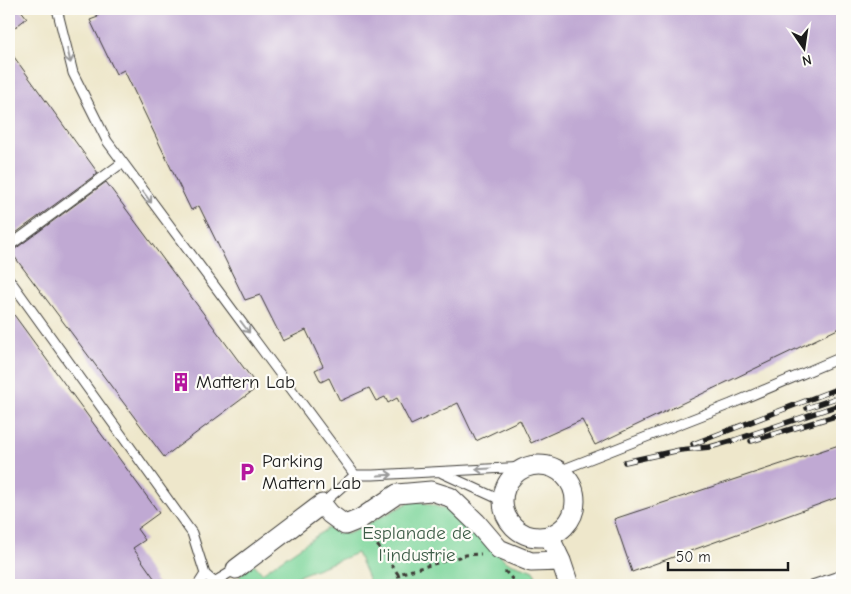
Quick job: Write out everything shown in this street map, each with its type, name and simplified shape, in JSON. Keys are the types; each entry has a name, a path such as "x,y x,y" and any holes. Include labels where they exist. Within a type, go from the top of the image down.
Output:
{"street":[{"path":"543,466 559,471 568,479 573,489 575,501 568,523 560,531 538,538 517,530 509,522 504,512 502,500 510,480 527,467 543,466"},
{"path":"236,569 322,504 330,514 345,525 360,519 397,494 431,490 450,497 476,522 499,549 531,562 561,561"},
{"path":"549,536 561,561 569,585"}],"lane":[{"path":"57,9 73,73 107,141 355,475"},
{"path":"9,246 122,163"},
{"path":"9,279 192,533 205,574 214,582 236,569"},
{"path":"559,471 731,404 842,357"},
{"path":"322,504 355,475 527,467"},
{"path":"440,472 502,500"},
{"path":"198,585 205,574"},
{"path":"812,585 842,575"}],"path":[{"path":"360,519 398,574 401,585"},
{"path":"398,574 466,556 484,554"},
{"path":"503,568 512,579 514,585"}],"green space":[{"name":"Esplanade de l'industrie","path":"414,500 452,511 507,562 534,571 538,585 371,585 357,553 278,585 247,585 239,576 254,564 262,573 328,528 338,533 348,534"}],"building":[{"path":"9,9 20,9 27,18 9,32"},
{"path":"94,9 842,9 842,327 595,445 582,420 531,443 520,420 476,441 458,403 411,425 397,398 388,403 385,397 376,401 369,388 340,401 329,378 321,382 315,370 323,366 306,330 283,341 260,295 245,300 199,206 191,210 124,70 116,74 90,20 98,17"},
{"path":"9,50 98,173 9,238"},
{"path":"106,182 258,387 164,457 11,252"},
{"path":"9,308 159,513 137,529 145,540 133,548 159,585 9,585"},
{"path":"842,444 842,496 632,572 614,519"}],"railway":[{"path":"693,444 842,387"},
{"path":"807,408 842,396"},
{"path":"625,462 680,450 710,447 842,404"},
{"path":"751,441 842,414"}],"place":[{"name":"Mattern Lab","path":"181,382"},
{"name":"Parking Mattern Lab","path":"247,472"}]}
